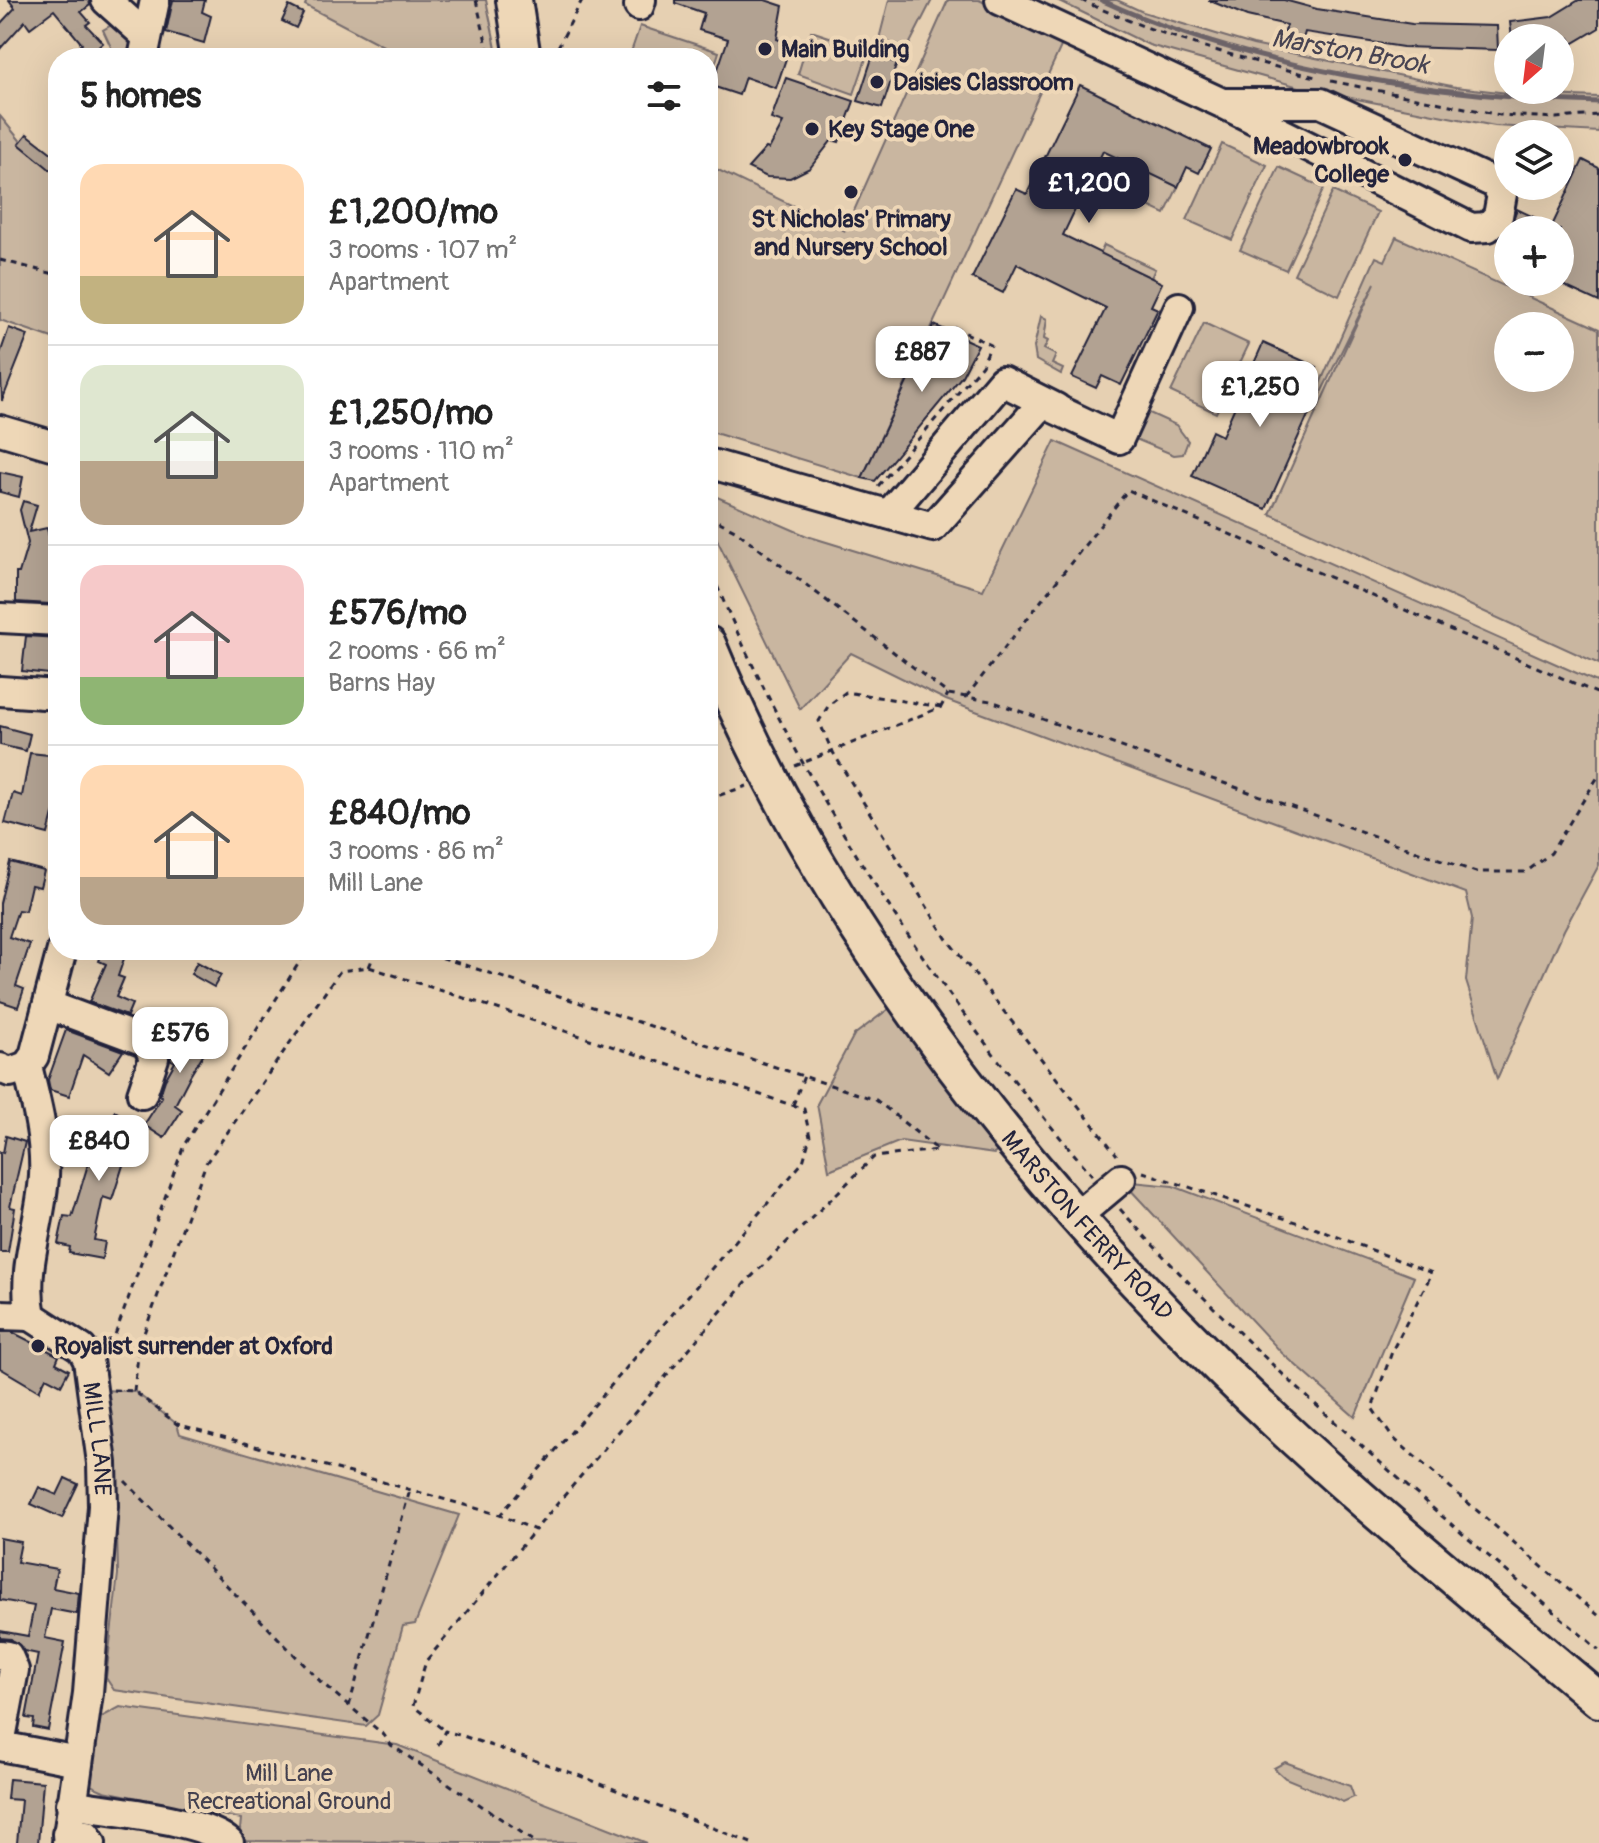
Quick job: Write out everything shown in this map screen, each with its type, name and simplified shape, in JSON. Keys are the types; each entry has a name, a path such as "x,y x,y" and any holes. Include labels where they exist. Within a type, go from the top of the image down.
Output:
{"main road":[{"path":"514,0 531,48"},
{"name":"MARSTON FERRY ROAD","path":"718,665 771,777 811,850 896,983 1014,1141 1077,1216 1206,1354 1329,1467 1599,1700"}],"street":[{"path":"106,0 145,47"},
{"path":"145,47 155,0"},
{"path":"1000,0 1222,103 1471,228 1488,227 1498,216 1502,194 1494,183 1321,103 1222,103"},
{"path":"882,502 1002,381 1119,439 1179,307"},
{"path":"718,465 882,502 933,527 1043,403 1056,408"},
{"path":"0,430 48,444"},
{"path":"0,603 0,620 48,621"},
{"path":"0,691 48,694"},
{"path":"0,1315 31,1316 26,1290 44,1175 40,1120 14,1067 34,1056 59,960"},
{"path":"48,1005 147,1042 154,1058 142,1094"},
{"path":"1077,1216 1119,1181"},
{"name":"MILL LANE","path":"31,1316 82,1349 88,1360 103,1473 94,1633 71,1804 75,1840"},
{"path":"0,1655 8,1656 14,1670 0,1745 78,1761"},
{"path":"71,1804 199,1827 221,1835 229,1843"}],"path":[{"path":"476,0 488,48"},
{"path":"558,48 582,0"},
{"path":"1081,0 1136,25 1189,43 1381,93 1500,115 1556,118 1599,115"},
{"path":"0,260 48,272"},
{"path":"882,502 982,365 991,345 951,326"},
{"path":"966,697 1128,490 1599,694"},
{"path":"718,521 735,530 948,694 991,701 1476,872 1526,872 1551,853 1599,775"},
{"path":"718,585 803,762 929,963 1003,1065 1119,1181"},
{"path":"941,707 846,692 829,705 819,721 831,749 946,938 1119,1181 1225,1321 1376,1458 1599,1650"},
{"path":"718,796 941,707 948,694"},
{"path":"88,1360 115,1335 184,1145 301,960"},
{"path":"369,967 372,960"},
{"path":"450,960 876,1100 938,1150 874,1157 745,1283 426,1661 413,1706 445,1731 578,1775 751,1843"},
{"path":"134,1391 139,1347 206,1163 340,971 369,967 804,1109 810,1137 803,1162 500,1515"},
{"path":"793,1105 804,1076"},
{"path":"1119,1181 1140,1171 1317,1229 1432,1273 1393,1349 1372,1408 1392,1437 1599,1616"},
{"path":"94,1390 134,1391 177,1424 500,1515 535,1530"},
{"path":"103,1473 129,1482 322,1683 384,1735 391,1745 537,1843"},
{"path":"349,1706 410,1489"},
{"path":"438,1745 445,1731"}],"green space":[{"path":"307,0 486,0 496,48 387,48 305,5"},
{"path":"889,0 932,0 907,49 879,39"},
{"name":"St Nicholas' Primary and Nursery School","path":"948,0 979,0 1064,40 862,478 718,434 718,170 845,231"},
{"path":"1057,0 1117,0 1143,12 1253,45 1456,87 1494,91 1494,104 1574,104 1574,96 1599,97 1599,132 1574,131 1574,120 1494,120 1494,126 1310,90 1149,45"},
{"path":"115,23 134,42 133,48 111,48 103,30"},
{"path":"640,26 707,48 632,48"},
{"path":"811,31 869,50 854,94 798,74"},
{"path":"0,116 27,149 48,167 48,337 0,320"},
{"path":"1222,144 1267,165 1232,240 1187,220"},
{"path":"1279,167 1324,188 1286,270 1240,250"},
{"path":"1148,172 1178,187 1165,214 1135,200"},
{"path":"1333,191 1378,212 1339,296 1294,274"},
{"path":"1396,237 1494,281 1494,296 1526,296 1561,312 1494,312 1494,392 1574,392 1574,318 1599,329 1599,664 1270,514 1375,283 1318,399 1314,397 1376,257 1385,261"},
{"path":"1104,245 1155,269 1151,278 1100,254"},
{"path":"1041,316 1047,319 1044,339 1048,341 1044,349 1056,355 1052,364 1063,369 1061,374 1036,360 1034,347"},
{"path":"1204,323 1249,344 1216,413 1171,392"},
{"path":"1145,411 1176,425 1188,441 1183,454 1174,455 1133,438"},
{"path":"1055,441 1599,683 1599,865 1564,930 1497,1079 1466,981 1472,918 1466,893 946,700 851,653 800,709 718,541 718,497 807,536 983,590"},
{"path":"899,1001 1004,1146 994,1154 901,1141 829,1170 817,1104 854,1035"},
{"path":"1132,1182 1173,1186 1414,1277 1355,1417 1282,1353 1127,1186"},
{"path":"94,1390 134,1391 177,1424 180,1434 459,1515 415,1624 403,1626 378,1715 366,1726 114,1690 106,1678 118,1574 116,1488"},
{"name":"Mill Lane Recreational Ground","path":"120,1707 397,1745 647,1843 239,1841 241,1819 104,1791 83,1782 96,1720"},
{"path":"1285,1762 1350,1786 1354,1797 1343,1802 1285,1778 1274,1768"}],"building":[{"path":"9,0 89,0 90,5 81,12 90,22 86,25 103,43 97,48 78,48 82,44 54,10 30,28 25,21 0,49 0,24 15,8"},
{"path":"173,0 205,0 202,12 211,16 204,43 166,32"},
{"name":"Main Building","path":"675,0 765,0 783,6 777,39 791,44 776,88 745,77 739,95 718,88 718,68 728,39 699,30 704,13 675,3"},
{"path":"1208,0 1284,0 1317,9 1412,24 1494,26 1494,50 1403,47 1305,32 1303,39 1284,34 1287,25 1247,16"},
{"path":"1579,0 1599,0 1599,28 1574,43 1574,24 1510,24 1551,17"},
{"path":"289,6 303,13 296,28 282,21"},
{"name":"Daisies Classroom","path":"873,55 897,63 882,108 858,101"},
{"name":"Key Stage One","path":"786,78 854,101 839,142 832,140 810,168 790,178 767,177 748,168 766,148 769,149 783,123 771,119"},
{"path":"1080,85 1211,149 1199,173 1187,167 1178,187 1103,151 1063,235 1162,283 1151,306 1158,309 1121,385 1102,376 1096,388 1072,377 1106,308 1017,264 1003,293 972,278 1016,189 1027,194"},
{"path":"27,134 48,150 48,168 19,144"},
{"path":"1583,160 1599,168 1599,302 1574,290 1574,216 1557,216 1564,200 1574,200 1574,179"},
{"path":"1517,209 1531,216 1514,216"},
{"path":"934,325 978,345 962,376 875,481 862,478"},
{"path":"9,328 28,335 2,401 0,354"},
{"path":"1263,343 1317,367 1304,396 1315,400 1266,509 1192,476 1212,431 1222,436"},
{"path":"0,472 23,477 19,497 0,492"},
{"path":"23,501 37,505 29,532 47,528 48,604 16,602 16,573 19,573 28,543 20,510"},
{"path":"26,636 48,637 48,674 22,671"},
{"path":"0,726 30,734 26,751 0,745"},
{"path":"30,753 48,755 48,834 5,823 13,793 22,796"},
{"path":"10,862 44,871 40,887 31,885 25,911 18,910 9,937 30,944 16,986 24,989 18,1007 0,1001 0,903"},
{"path":"124,960 118,976 124,978 116,997 132,1004 127,1016 89,1002 106,964 99,961"},
{"path":"197,962 221,975 214,987 191,974"},
{"path":"196,1016 218,1030 175,1105 182,1110 164,1138 144,1125 162,1097 165,1080 175,1062 170,1059"},
{"path":"66,1030 123,1051 109,1072 83,1055 69,1096 50,1090 48,1080"},
{"path":"115,1111 147,1132 130,1159 126,1156 112,1200 103,1197 94,1240 105,1242 102,1259 69,1253 70,1247 58,1244 64,1216 72,1217 89,1161 68,1153 75,1135 91,1149"},
{"path":"6,1136 25,1142 10,1207 15,1208 8,1252 0,1252 0,1152 3,1153"},
{"path":"0,1332 12,1332 59,1356 56,1363 69,1370 61,1385 46,1377 39,1391 0,1368"},
{"path":"65,1478 78,1484 62,1518 31,1504 39,1487 57,1495"},
{"path":"0,1538 21,1542 17,1562 57,1569 53,1588 79,1593 77,1614 51,1609 45,1638 65,1642 48,1730 33,1727 34,1719 26,1718 38,1654 24,1651 11,1639 0,1638 0,1631 28,1636 34,1606 0,1600"},
{"path":"9,1779 43,1782 38,1843 17,1843 21,1800 7,1799"}],"waterway":[{"name":"Marston Brook","path":"1101,0 1158,24 1219,44 1345,75 1474,94 1599,102"}],"place":[{"name":"Main Building","path":"765,49"},
{"name":"Daisies Classroom","path":"877,82"},
{"name":"Key Stage One","path":"812,129"},
{"name":"Meadowbrook College","path":"1405,160"},
{"name":"St Nicholas' Primary and Nursery School","path":"851,192"},
{"name":"Royalist surrender at Oxford","path":"38,1346"}]}
